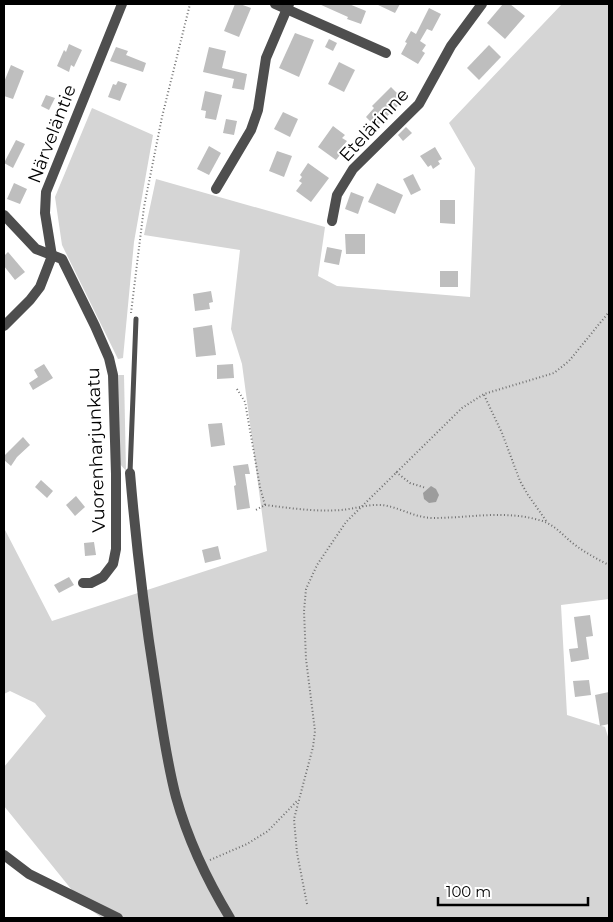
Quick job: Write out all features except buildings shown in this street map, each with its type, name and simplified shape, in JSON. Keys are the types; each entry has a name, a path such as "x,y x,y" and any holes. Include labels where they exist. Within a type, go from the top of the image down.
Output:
{"street":[{"name":"Närveläntie","path":"52,256 45,213 46,192 122,4"},
{"path":"275,4 288,6 386,53"},
{"name":"Etelärinne","path":"332,221 337,195 354,169 419,104 451,46 482,4"},
{"path":"216,188 251,130 258,110 266,58 288,6"},
{"name":"Vuorenharjunkatu","path":"4,215 36,249 62,259 95,326 109,358 113,374 116,550 113,564 103,577 91,583 83,583"},
{"path":"4,326 40,287 52,256"},
{"path":"130,473 141,588 162,727 176,797 200,864 230,918"},
{"path":"4,855 29,874 118,918"}],"lane":[{"path":"130,473 133,319"}],"path":[{"path":"133,319 144,207 162,117 190,4"},
{"path":"307,904 297,853 294,819 313,748 315,731 306,658 304,611 306,589 317,565 332,540 360,507 462,408 484,394 554,373 569,361 609,312"},
{"path":"237,389 245,402 265,505"},
{"path":"484,394 502,433 520,481 547,522 583,550 609,565"},
{"path":"396,472 410,483 426,488"},
{"path":"254,510 265,505 323,511 383,505 431,518 480,515 520,516 547,522"},
{"path":"200,864 247,844 268,831 300,799"}],"shaded area":[{"path":"562,4 609,4 609,599 561,605 567,715 605,727 609,740 609,918 102,918 84,905 4,806 4,767 46,716 35,703 10,691 4,694 4,528 52,621 267,551 242,364 231,329 240,250 144,235 156,179 325,227 318,276 337,286 470,297 475,168 449,123"},
{"path":"92,108 153,135 134,242 123,358 118,359 62,245 55,197"},
{"path":"117,375 124,375 126,471 120,464"},
{"path":"431,486 436,489 439,495 436,502 429,503 424,499 423,493"}]}
